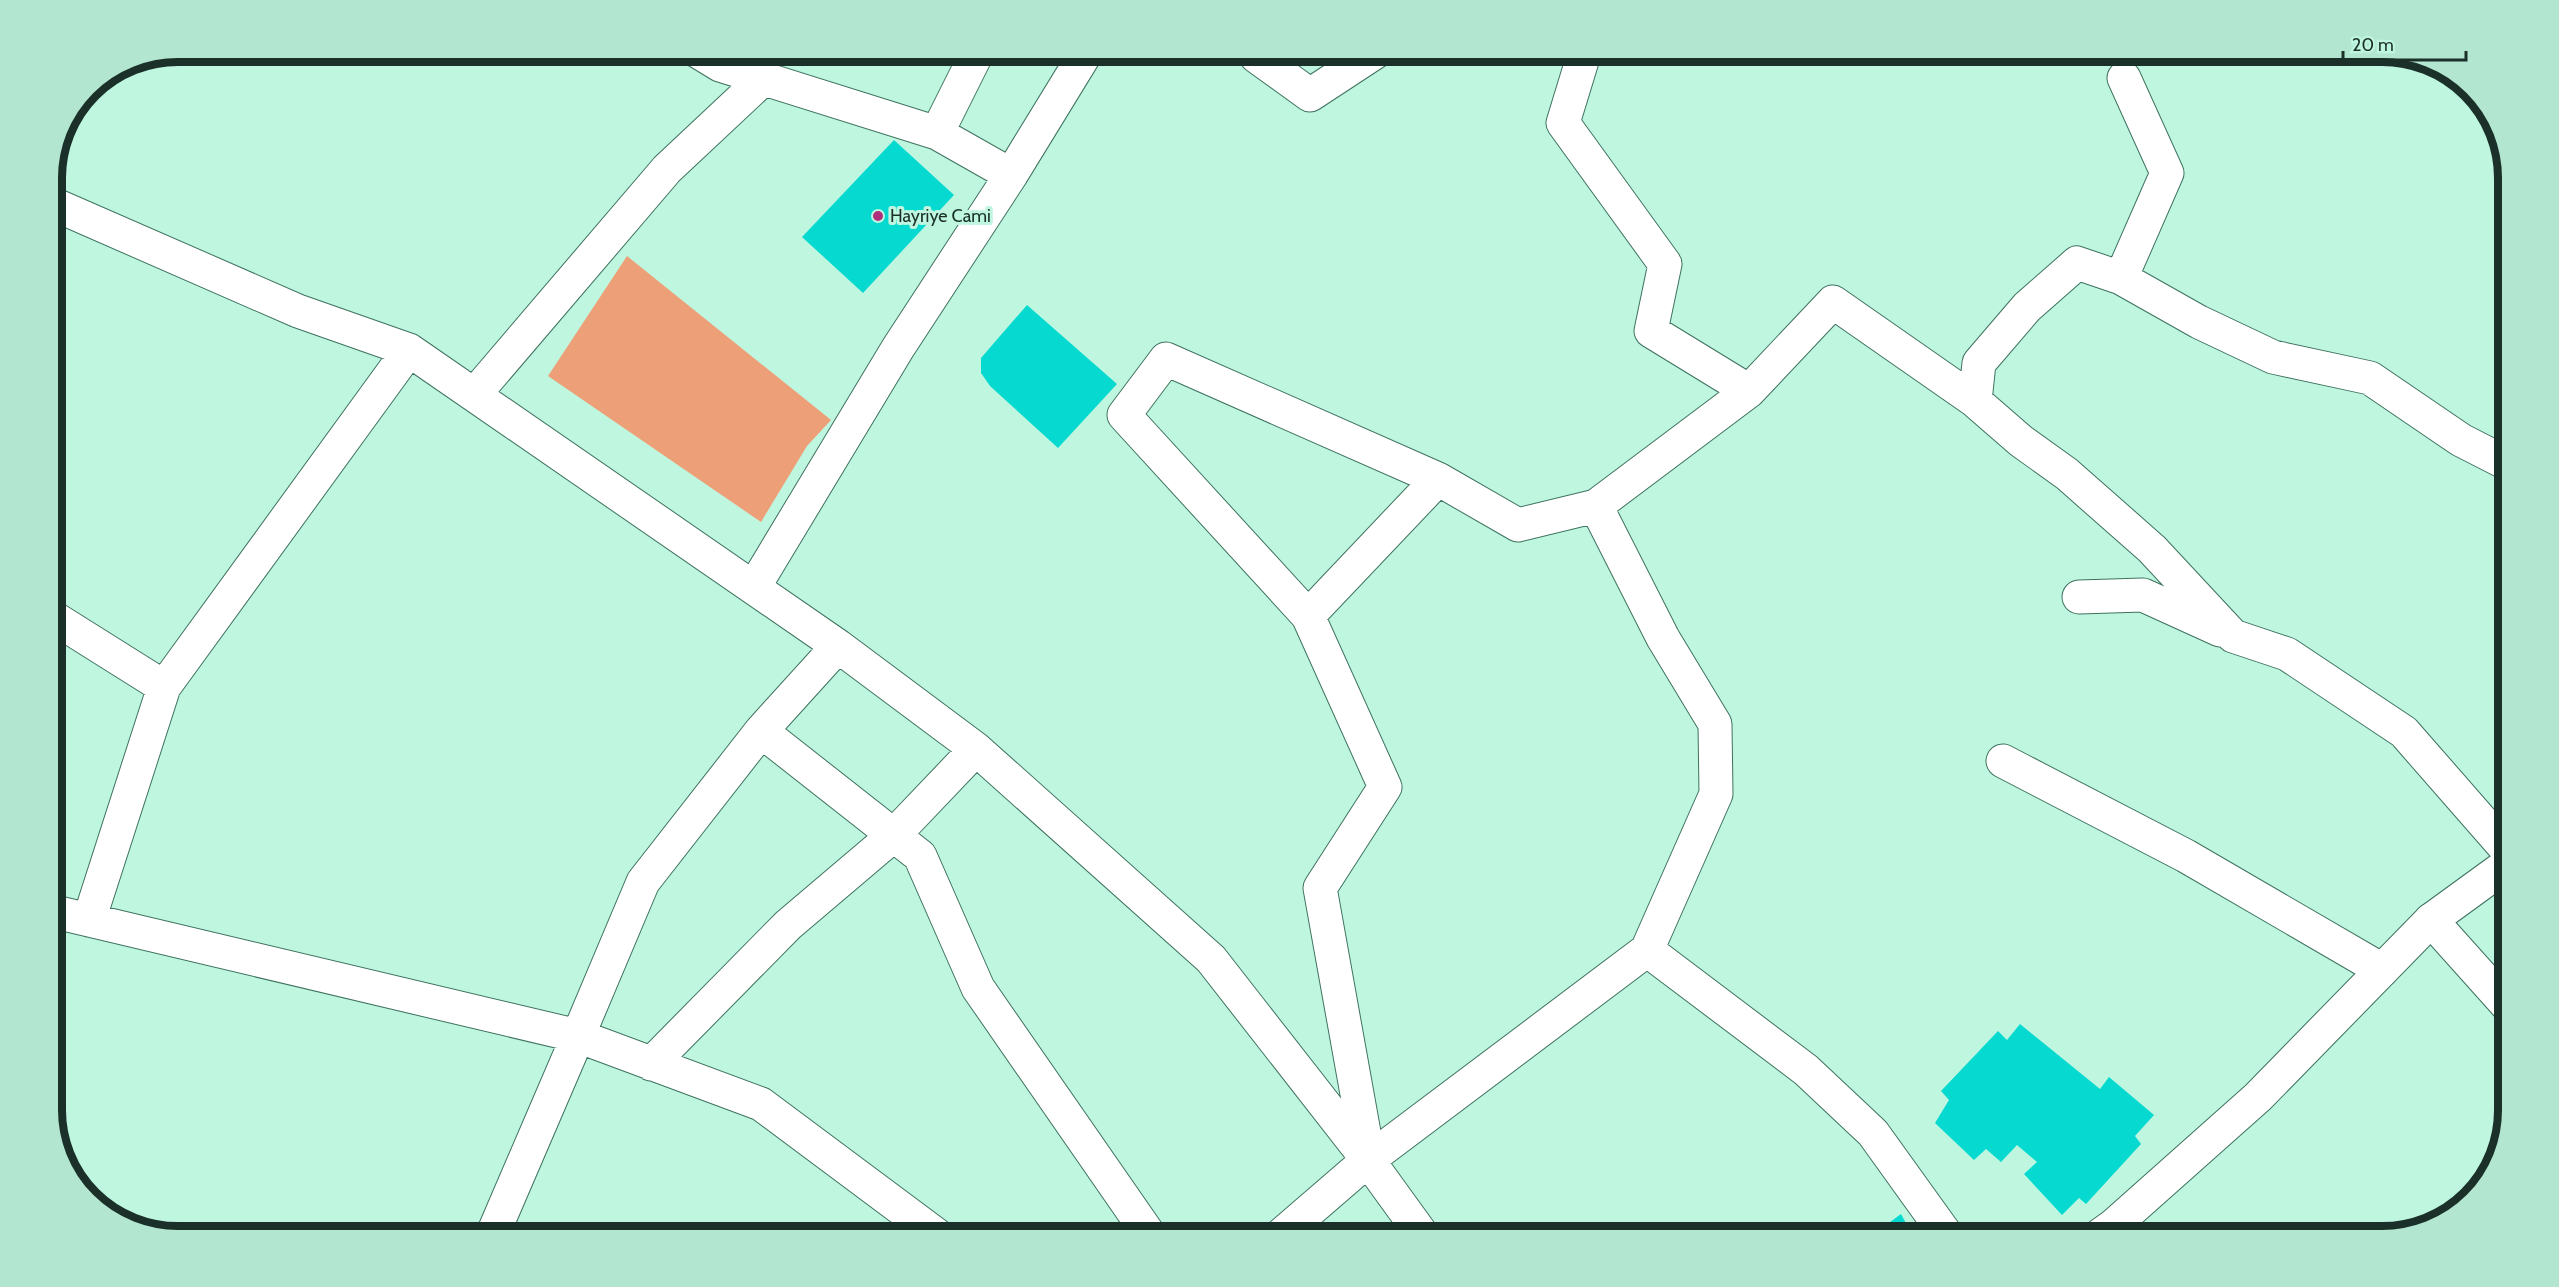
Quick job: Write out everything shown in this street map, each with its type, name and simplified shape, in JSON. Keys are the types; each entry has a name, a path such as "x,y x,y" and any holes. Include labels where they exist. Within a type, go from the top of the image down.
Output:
{"street":[{"path":"728,62 763,79 938,132 1011,175"},
{"path":"938,132 973,62"},
{"path":"754,587 898,348 1011,175 1079,62"},
{"path":"1264,62 1310,95 1360,62"},
{"path":"1582,62 1563,123 1665,264 1651,331 1749,391"},
{"path":"2121,278 2167,173 2124,78"},
{"path":"474,394 667,169 763,79"},
{"path":"62,208 298,311 409,350 838,646 976,749 1211,959 1368,1160 1416,1226"},
{"path":"1975,401 1979,363 2027,307 2077,263 2121,278 2199,322 2273,357 2370,378 2461,440 2497,459"},
{"path":"1368,1160 1320,888 1385,787 1308,616 1124,415 1167,359 1438,479 1518,525 1596,506 1749,391 1833,302 1975,401 2021,441 2067,474 2152,549 2233,636"},
{"path":"89,920 164,687 409,350"},
{"path":"1308,616 1438,479"},
{"path":"1292,1226 1368,1160 1647,950 1716,794 1715,724 1663,638 1596,506"},
{"path":"2079,597 2143,595 2233,636 2287,654 2404,732 2498,839"},
{"path":"62,623 164,687"},
{"path":"496,1226 644,882 761,731 838,646"},
{"path":"761,731 920,855 978,988 1143,1226"},
{"path":"651,1064 788,925 894,835 976,749"},
{"path":"2003,761 2186,856 2382,970"},
{"path":"2120,1226 2258,1097 2431,920 2498,871"},
{"path":"62,914 578,1036 761,1104 925,1226"},
{"path":"2431,920 2498,995"},
{"path":"1647,950 1806,1070 1873,1133 1940,1226"}],"shaded area":[{"path":"627,256 831,420 807,446 761,522 548,376"}],"building":[{"name":"Hayriye Cami","path":"894,140 954,195 863,293 802,237"},
{"path":"1027,305 1117,384 1058,448 990,386 981,373 981,358"},
{"path":"2020,1024 2100,1089 2109,1077 2154,1115 2135,1136 2141,1144 2086,1204 2079,1198 2062,1215 2024,1174 2037,1162 2017,1145 2001,1162 1986,1149 1974,1160 1935,1123 1949,1100 1941,1091 1998,1031 2007,1040"},
{"path":"1901,1214 1908,1226 1885,1226"}],"place":[{"name":"Hayriye Cami","path":"878,216"}]}
